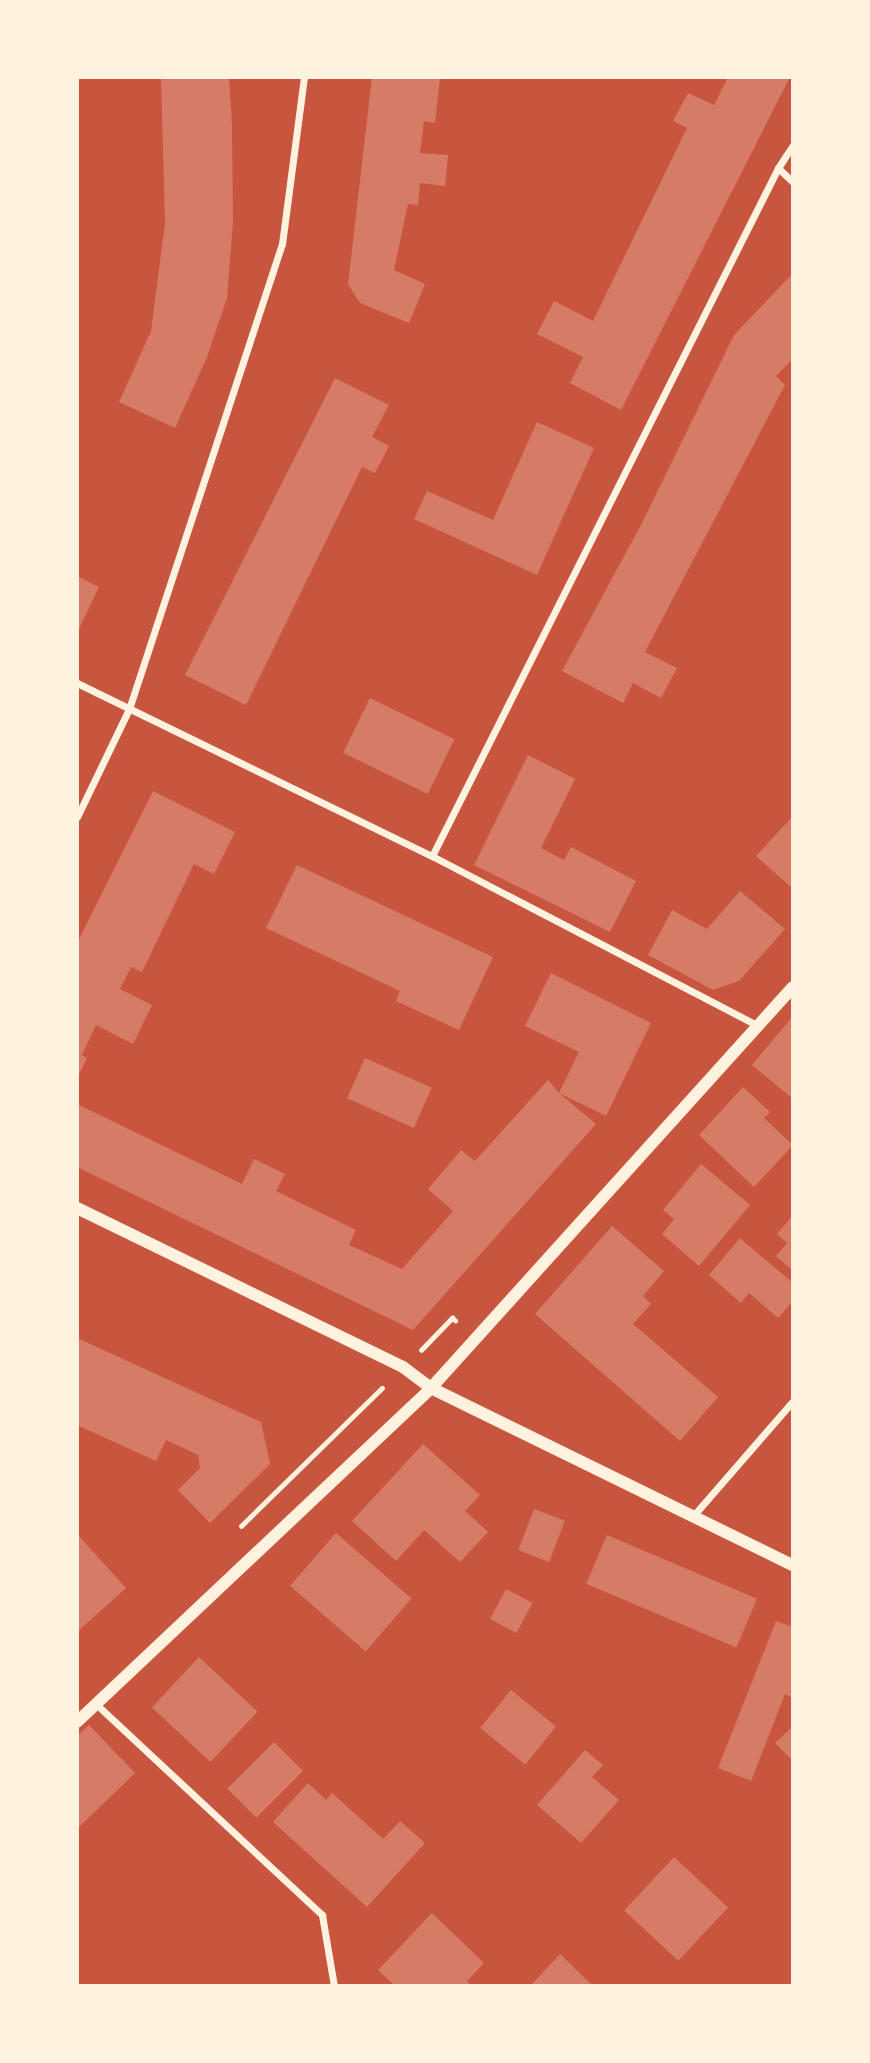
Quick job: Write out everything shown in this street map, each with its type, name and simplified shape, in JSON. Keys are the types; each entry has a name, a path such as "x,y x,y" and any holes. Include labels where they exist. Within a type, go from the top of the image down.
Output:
{"street":[{"path":"77,817 129,709 282,244 304,77"},
{"path":"432,856 778,168 793,145"},
{"path":"778,168 793,181"},
{"path":"77,683 432,856 758,1026"},
{"path":"77,1722 431,1388 793,988"},
{"path":"77,1208 404,1367 431,1388 793,1565"},
{"path":"692,1516 793,1401"},
{"path":"97,1705 322,1915 334,1986"}],"building":[{"path":"161,77 229,77 232,124 233,222 227,298 207,357 175,428 119,402 151,331 165,223"},
{"path":"372,77 440,77 435,123 424,121 420,153 448,155 445,186 420,183 418,205 408,204 394,270 425,284 409,323 360,303 348,284"},
{"path":"728,77 790,77 621,410 570,383 583,357 537,334 554,301 593,321 687,128 673,121 688,93 714,105"},
{"path":"793,273 793,359 776,376 785,385 645,652 677,668 661,698 633,683 623,703 562,671 642,523 734,335"},
{"path":"335,378 389,405 372,437 389,446 375,473 362,467 246,705 185,675"},
{"path":"537,422 594,448 537,575 414,519 427,491 493,520"},
{"path":"77,576 99,587 77,633"},
{"path":"370,698 454,739 428,794 343,753"},
{"path":"528,755 575,779 541,848 564,860 571,847 636,881 610,932 474,865"},
{"path":"153,791 235,832 214,874 194,864 142,972 131,967 120,989 152,1005 133,1044 96,1025 82,1055 87,1058 77,1078 77,943"},
{"path":"793,816 793,889 756,856"},
{"path":"297,865 493,957 459,1030 396,1001 400,991 266,928"},
{"path":"740,891 785,929 739,981 713,990 648,955 672,910 707,929"},
{"path":"551,973 651,1023 606,1116 559,1093 579,1052 525,1026"},
{"path":"793,1016 793,1099 752,1065"},
{"path":"365,1058 432,1088 414,1128 347,1098"},
{"path":"548,1080 559,1093 596,1124 413,1330 77,1167 77,1104 242,1184 254,1159 285,1174 276,1191 356,1230 349,1245 402,1269 453,1211 428,1189 461,1150 475,1161"},
{"path":"743,1087 770,1112 764,1118 793,1145 754,1187 699,1135"},
{"path":"701,1164 750,1205 699,1266 662,1234 674,1219 663,1210"},
{"path":"793,1215 793,1271 776,1256 787,1243 777,1234"},
{"path":"612,1226 664,1271 643,1296 651,1304 633,1324 718,1397 680,1441 535,1314"},
{"path":"740,1238 793,1283 793,1301 778,1318 749,1293 741,1303 709,1275"},
{"path":"77,1338 261,1422 270,1464 210,1523 178,1490 200,1468 198,1455 166,1440 156,1461 77,1425"},
{"path":"423,1444 480,1495 465,1511 488,1532 460,1562 424,1530 396,1561 352,1521"},
{"path":"534,1509 565,1521 549,1562 518,1550"},
{"path":"336,1533 411,1599 366,1651 290,1586"},
{"path":"77,1534 126,1588 77,1632"},
{"path":"607,1535 757,1599 736,1647 586,1584"},
{"path":"506,1589 532,1603 517,1633 490,1619"},
{"path":"776,1621 793,1627 793,1698 785,1694 751,1781 718,1768"},
{"path":"199,1657 258,1712 210,1762 152,1707"},
{"path":"511,1690 556,1727 525,1765 480,1728"},
{"path":"89,1725 135,1773 77,1829 77,1736"},
{"path":"793,1726 793,1761 775,1743"},
{"path":"274,1742 303,1771 256,1818 227,1789"},
{"path":"585,1750 603,1765 592,1777 619,1800 581,1843 537,1805"},
{"path":"308,1783 326,1800 332,1793 383,1839 400,1821 425,1843 367,1907 273,1822"},
{"path":"674,1857 728,1907 678,1961 624,1910"},
{"path":"432,1913 484,1963 467,1981 472,1986 395,1986 378,1970"},
{"path":"560,1954 593,1986 530,1986"}]}
